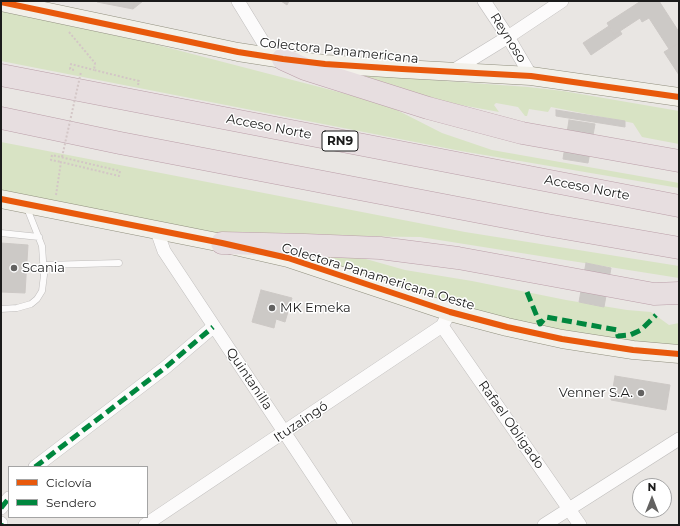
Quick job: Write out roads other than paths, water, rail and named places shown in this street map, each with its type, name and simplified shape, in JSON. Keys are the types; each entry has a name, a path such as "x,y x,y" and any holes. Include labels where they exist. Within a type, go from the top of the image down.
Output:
{"highway":[{"path":"276,58 305,69 428,108 522,133 679,161"},
{"name":"Acceso Norte","path":"1,75 679,206"},
{"path":"1,118 120,144 492,215 679,248"},
{"path":"222,243 380,248 458,258 654,294 679,293"}],"street":[{"path":"238,1 263,42 276,58"},
{"name":"Reynoso","path":"484,1 532,76"},
{"path":"450,72 508,37 562,1"},
{"name":"Colectora Panamericana","path":"1,2 276,58 325,64 532,76 679,97"},
{"name":"Colectora Panamericana Oeste","path":"1,199 54,211 222,243 288,258 446,319 507,327 562,339 633,350 679,354"},
{"name":"Quintanilla","path":"157,231 164,251 346,525"},
{"name":"Ituzaingó","path":"145,525 285,432 446,319"},
{"name":"Rafael Obligado","path":"446,319 580,525"},
{"path":"36,466 166,367 213,326"},
{"path":"544,525 679,439"},
{"path":"1,508 8,499"}],"lane":[{"path":"1,309 17,308 31,304 37,299 42,290 44,265 42,246 25,204"},
{"path":"1,234 39,237"},
{"path":"44,265 119,263"}],"place":[{"name":"Scania","path":"14,268"},
{"name":"MK Emeka","path":"272,308"},
{"name":"Venner S.A.","path":"641,393"}]}
